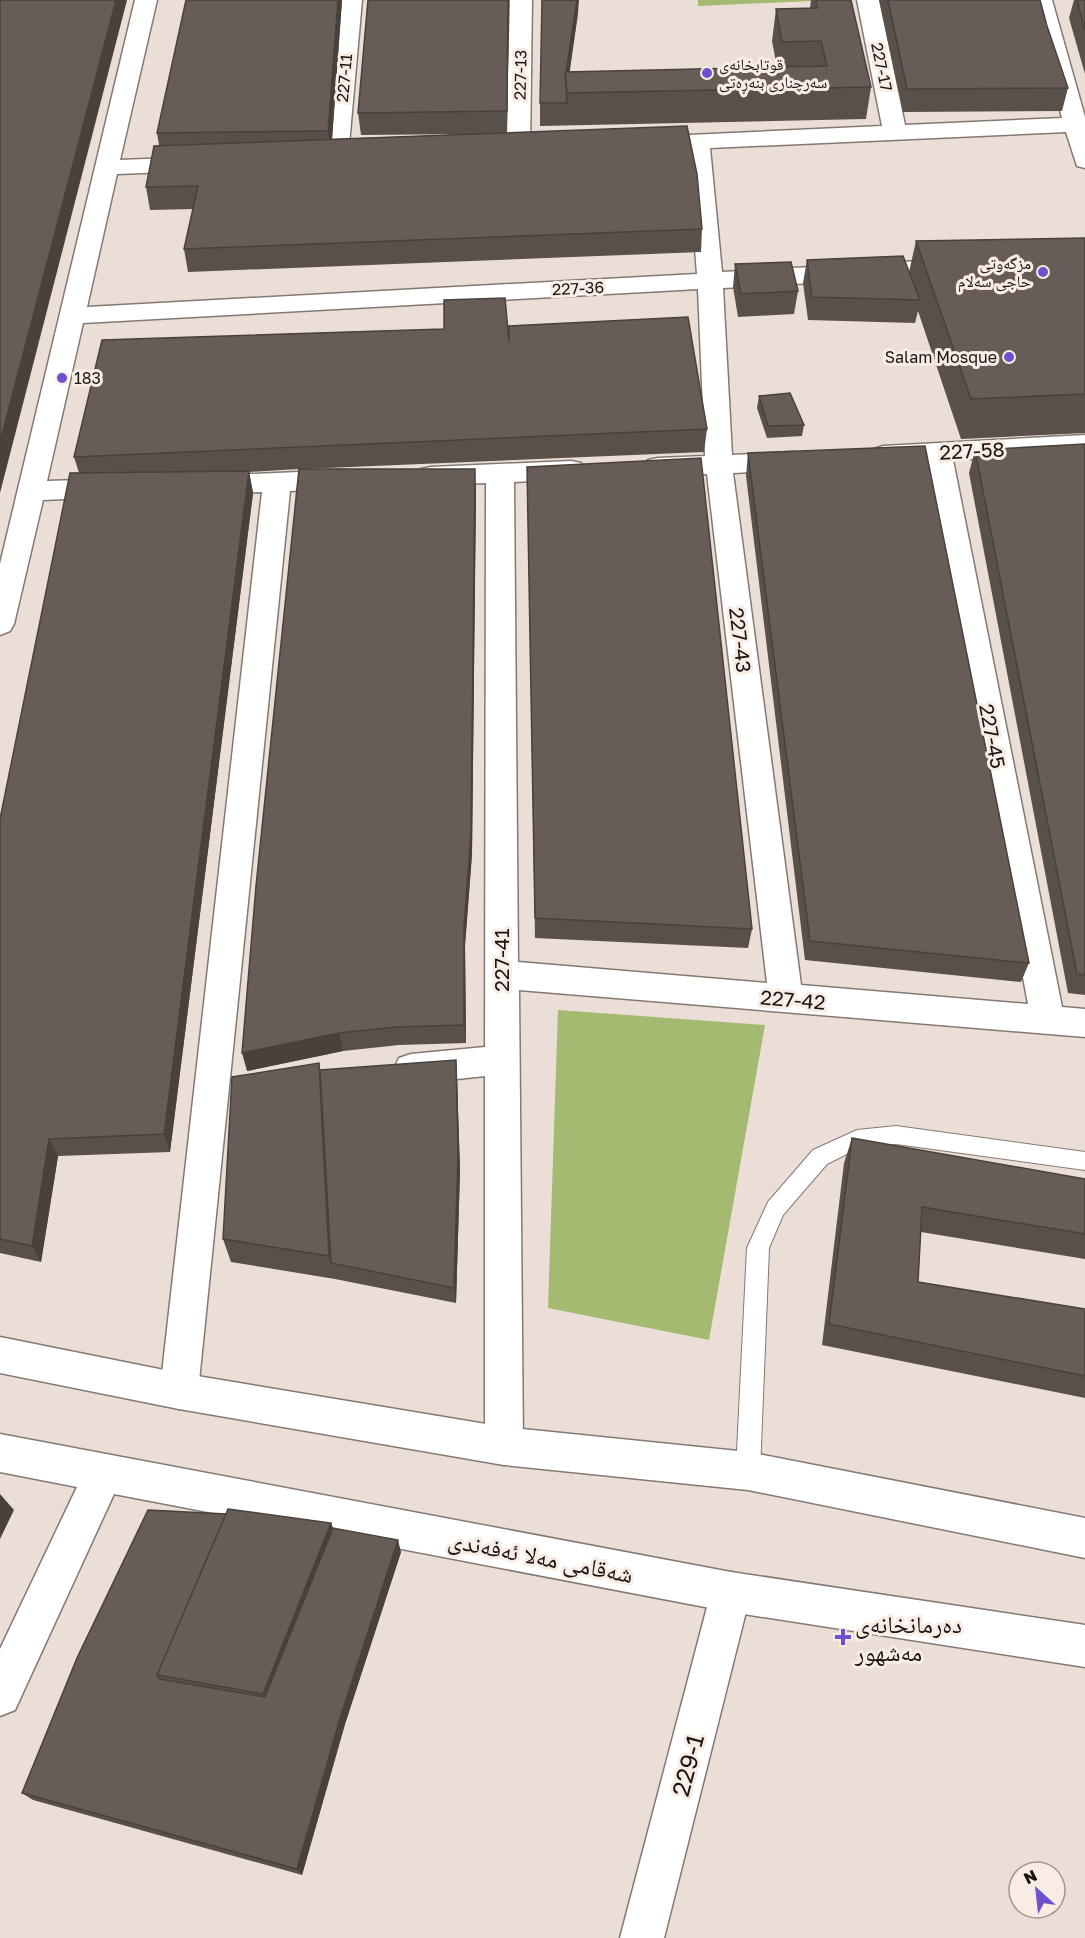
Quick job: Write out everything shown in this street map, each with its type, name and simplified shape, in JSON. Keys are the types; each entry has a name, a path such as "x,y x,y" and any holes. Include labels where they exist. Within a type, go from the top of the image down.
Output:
{"street":[{"path":"0,624 9,546 31,491 146,0"},
{"name":"227-11","path":"337,157 351,0"},
{"name":"227-13","path":"521,0 507,150 542,148"},
{"name":"227-17","path":"868,0 895,134"},
{"path":"1041,0 1080,124 1085,161"},
{"path":"626,145 1080,124"},
{"name":"227-43","path":"698,142 710,281 719,465 786,999"},
{"path":"105,168 221,163"},
{"name":"227-36","path":"71,316 980,266"},
{"name":"227-58","path":"857,456 1085,444"},
{"name":"227-45","path":"938,451 1048,1020"},
{"path":"638,468 823,459"},
{"path":"406,477 592,470"},
{"name":"227-41","path":"500,473 504,1446"},
{"path":"184,485 371,478"},
{"path":"178,1391 278,482"},
{"path":"31,491 137,487"},
{"name":"227-42","path":"502,975 1085,1023"},
{"path":"386,1072 501,1060"},
{"path":"212,1089 246,1085"},
{"path":"0,1355 178,1391 504,1446 748,1471 1085,1538"},
{"name":"شەقامی مەلا ئەفەندی","path":"0,1453 731,1592 1085,1646"},
{"path":"0,1695 104,1473"},
{"name":"229-1","path":"642,1938 731,1592"}],"lane":[{"path":"748,1471 758,1248 776,1209 820,1157 857,1139 896,1135 1085,1161"}],"green space":[{"path":"698,0 835,0 698,6"},
{"path":"558,1010 765,1025 709,1340 548,1308"}],"building":[{"path":"0,0 116,0 0,442"},
{"path":"186,0 338,0 328,131 157,133"},
{"path":"368,0 508,0 507,111 358,113"},
{"path":"542,0 577,0 565,72 567,103 540,103"},
{"path":"816,0 851,0 871,87 567,93 565,72 827,66 821,41 782,42 776,9 817,8"},
{"path":"888,0 1040,0 1068,88 907,89"},
{"path":"1077,0 1085,0 1085,30"},
{"path":"687,126 697,174 702,229 184,249 198,186 146,187 154,146"},
{"name":"Salam Mosque","path":"1085,238 1085,394 971,399 916,241"},
{"path":"903,256 920,300 812,297 807,260"},
{"path":"791,262 798,291 741,294 735,264"},
{"path":"505,298 509,342 509,326 688,317 707,429 74,457 102,340 444,329 444,300"},
{"path":"790,393 804,425 768,426 759,396"},
{"path":"1085,444 1085,975 1077,974 975,450"},
{"path":"925,446 1029,963 810,941 748,453"},
{"path":"701,458 752,929 535,918 527,467"},
{"path":"299,469 475,469 471,834 464,926 464,1025 397,1027 339,1033 242,1053 256,886"},
{"path":"249,471 164,1134 49,1139 32,1246 0,1239 0,819 70,473"},
{"path":"456,1060 458,1154 454,1288 331,1263 320,1070"},
{"path":"319,1063 329,1256 223,1239 232,1077"},
{"path":"852,1138 1085,1179 1085,1234 922,1207 918,1282 1085,1309 1085,1376 829,1324"},
{"path":"228,1509 331,1523 263,1694 157,1675"},
{"path":"148,1510 226,1514 157,1675 160,1679 265,1697 333,1528 398,1540 341,1715 297,1869 22,1793 77,1658"}],"place":[{"name":"قوتابخانەی سەرچناری بنەڕەتی","path":"707,73"},
{"name":"مزگەوتی حاجی سەلام","path":"1043,272"},
{"name":"Salam Mosque","path":"1009,357"},
{"name":"183","path":"62,378"},
{"name":"دەرمانخانەی مەشهور","path":"843,1637"}]}
